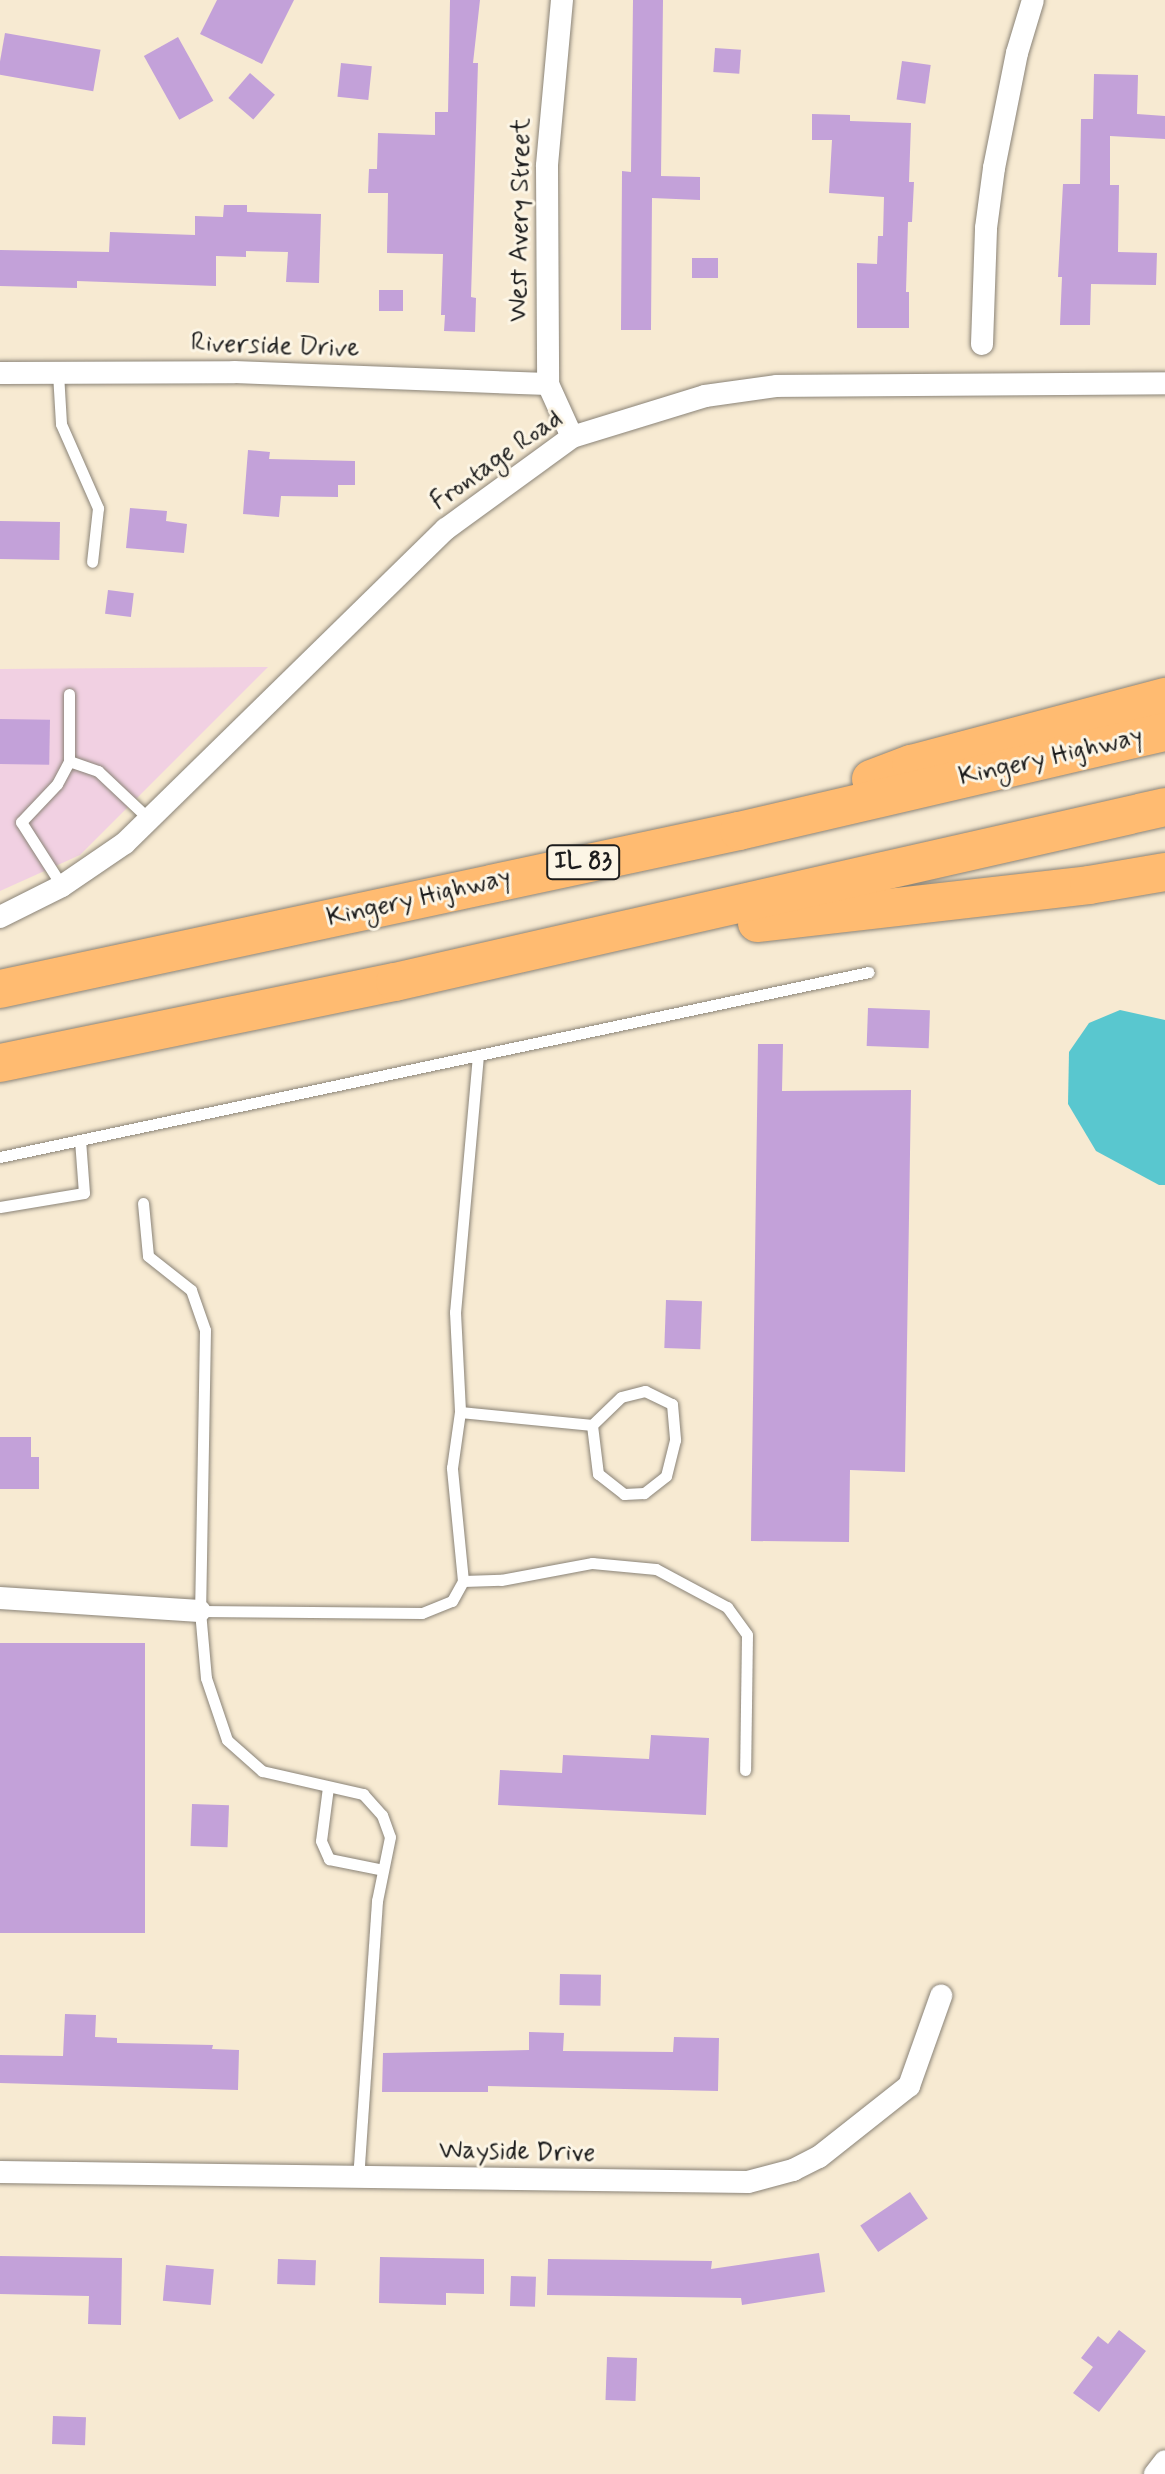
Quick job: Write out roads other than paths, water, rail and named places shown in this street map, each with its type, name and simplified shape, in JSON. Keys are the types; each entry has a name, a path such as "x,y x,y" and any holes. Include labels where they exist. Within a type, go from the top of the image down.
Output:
{"highway":[{"path":"739,831 911,764 1165,697"},
{"name":"Kingery Highway","path":"0,989 739,831 1165,732"},
{"path":"0,1063 395,982 1165,807"},
{"path":"395,982 791,918 1089,885 1165,872"}],"street":[{"name":"West Avery Street","path":"562,0 547,166 548,384 572,437"},
{"path":"982,344 986,228 994,168 1017,53 1033,0"},
{"name":"Riverside Drive","path":"0,373 234,372 548,384"},
{"name":"Frontage Road","path":"0,917 62,886 125,843 446,529 572,437 705,396 777,386 1165,383"},
{"path":"0,1598 200,1611"},
{"name":"Wayside Drive","path":"0,2172 721,2184 770,2177 819,2157 909,2086 941,1996"},
{"path":"1155,2474 1165,2461"}],"lane":[{"path":"58,373 61,424 98,508 92,562"},
{"path":"62,886 21,822 57,784 69,761 69,694"},
{"path":"69,761 98,771 149,819"},
{"path":"0,1157 869,972"},
{"path":"200,1611 422,1613 452,1601 463,1581 452,1468 460,1412 455,1312 478,1055"},
{"path":"0,1207 84,1193 80,1140"},
{"path":"143,1203 148,1256 191,1290 205,1330 200,1611 206,1678 227,1740 262,1771 363,1794 382,1815 390,1837 377,1901 358,2178"},
{"path":"645,1391 672,1404 675,1440 666,1476 644,1493 624,1494 598,1474 592,1425 601,1412 621,1397 645,1391"},
{"path":"460,1412 592,1425"},
{"path":"463,1581 501,1580 592,1563 656,1569 727,1607 747,1635 745,1770"},
{"path":"328,1787 321,1841 329,1859 383,1870"}],"water":[{"path":"1120,1010 1165,1020 1165,1185 1159,1185 1096,1151 1068,1104 1069,1052 1089,1023"}]}
